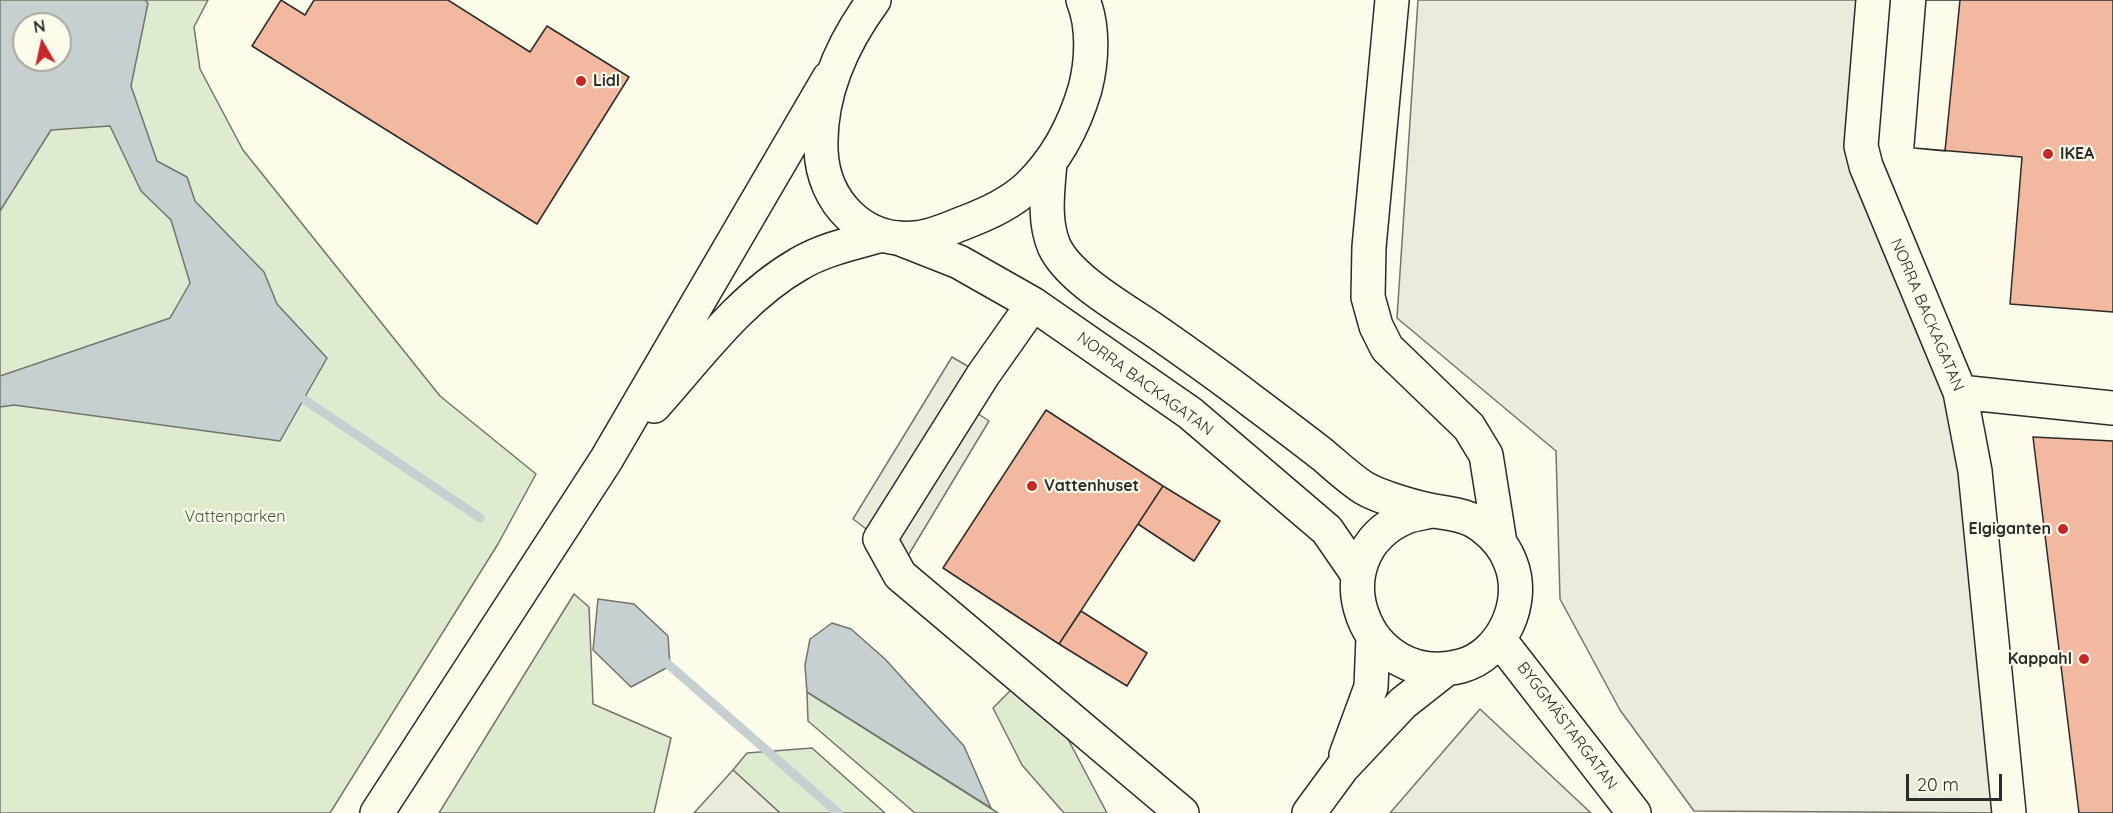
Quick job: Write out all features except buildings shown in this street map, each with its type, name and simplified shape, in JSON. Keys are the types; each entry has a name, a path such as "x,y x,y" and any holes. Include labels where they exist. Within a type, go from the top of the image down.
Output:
{"main road":[{"path":"1392,0 1369,248 1368,297 1376,327 1387,348 1469,427 1486,455 1500,543 1512,566 1516,592 1512,616 1499,639 1484,654 1465,665 1445,670 1418,667 1393,657 1373,638 1362,619 1357,597 1358,575 1368,550 1384,531 1406,517 1444,512 1470,496 1486,455"},
{"name":"NORRA BACKAGATAN","path":"1873,0 1861,146 1866,166 1960,392 1975,471 2009,813"},
{"path":"606,460 736,314 798,264 827,251 890,237 931,235 986,214 1010,201 1050,162 1078,114 1090,62 1087,3"},
{"path":"377,813 606,460 830,78 866,5"},
{"name":"NORRA BACKAGATAN","path":"830,78 820,122 825,179 840,208 859,224 959,262 1033,304 1190,413 1327,530 1358,575"},
{"path":"1050,162 1048,224 1054,246 1067,265 1095,288 1214,372 1365,489 1481,525 1500,543"},
{"path":"1033,304 1011,334 880,539 900,574 1182,813"},
{"path":"1960,392 2113,408"},
{"path":"1341,768 1371,687 1373,638"},
{"name":"BYGGMÄSTARGATAN","path":"1499,639 1634,813"},
{"path":"1309,813 1341,768 1403,703 1445,670"}],"green space":[{"name":"Vattenparken","path":"0,0 208,0 194,27 200,69 243,150 440,396 536,474 498,544 330,813 0,813"},
{"path":"574,594 589,607 593,704 671,738 654,813 439,813"},
{"path":"1011,690 1060,724 1107,813 1064,813 1022,765 993,708"},
{"path":"807,692 998,813 915,813 808,721"},
{"path":"812,748 885,813 780,813 733,770 747,753"}],"shaded area":[{"path":"0,0 145,0 148,3 131,86 157,161 187,177 195,201 264,272 277,304 327,358 280,441 14,405 0,407 0,376 170,318 190,283 171,220 141,191 110,126 51,130 0,211"},
{"path":"1418,0 1866,0 1867,169 1962,402 2011,813 1694,811 1620,710 1560,599 1556,451 1397,318"},
{"path":"952,357 983,375 965,405 989,421 906,559 853,519"},
{"path":"598,599 634,604 668,636 670,666 631,687 593,650"},
{"path":"832,623 851,629 885,659 964,746 991,808 807,692 805,665 810,639"},
{"path":"1480,709 1591,813 1390,813"},
{"path":"733,770 780,813 694,813"}],"waterway":[{"path":"305,400 480,518"},
{"path":"661,658 838,813"}],"place":[{"name":"Lidl","path":"581,81"},
{"name":"IKEA","path":"2048,154"},
{"name":"Vattenhuset","path":"1032,486"},
{"name":"Elgiganten","path":"2063,529"},
{"name":"Kappahl","path":"2084,659"}]}
